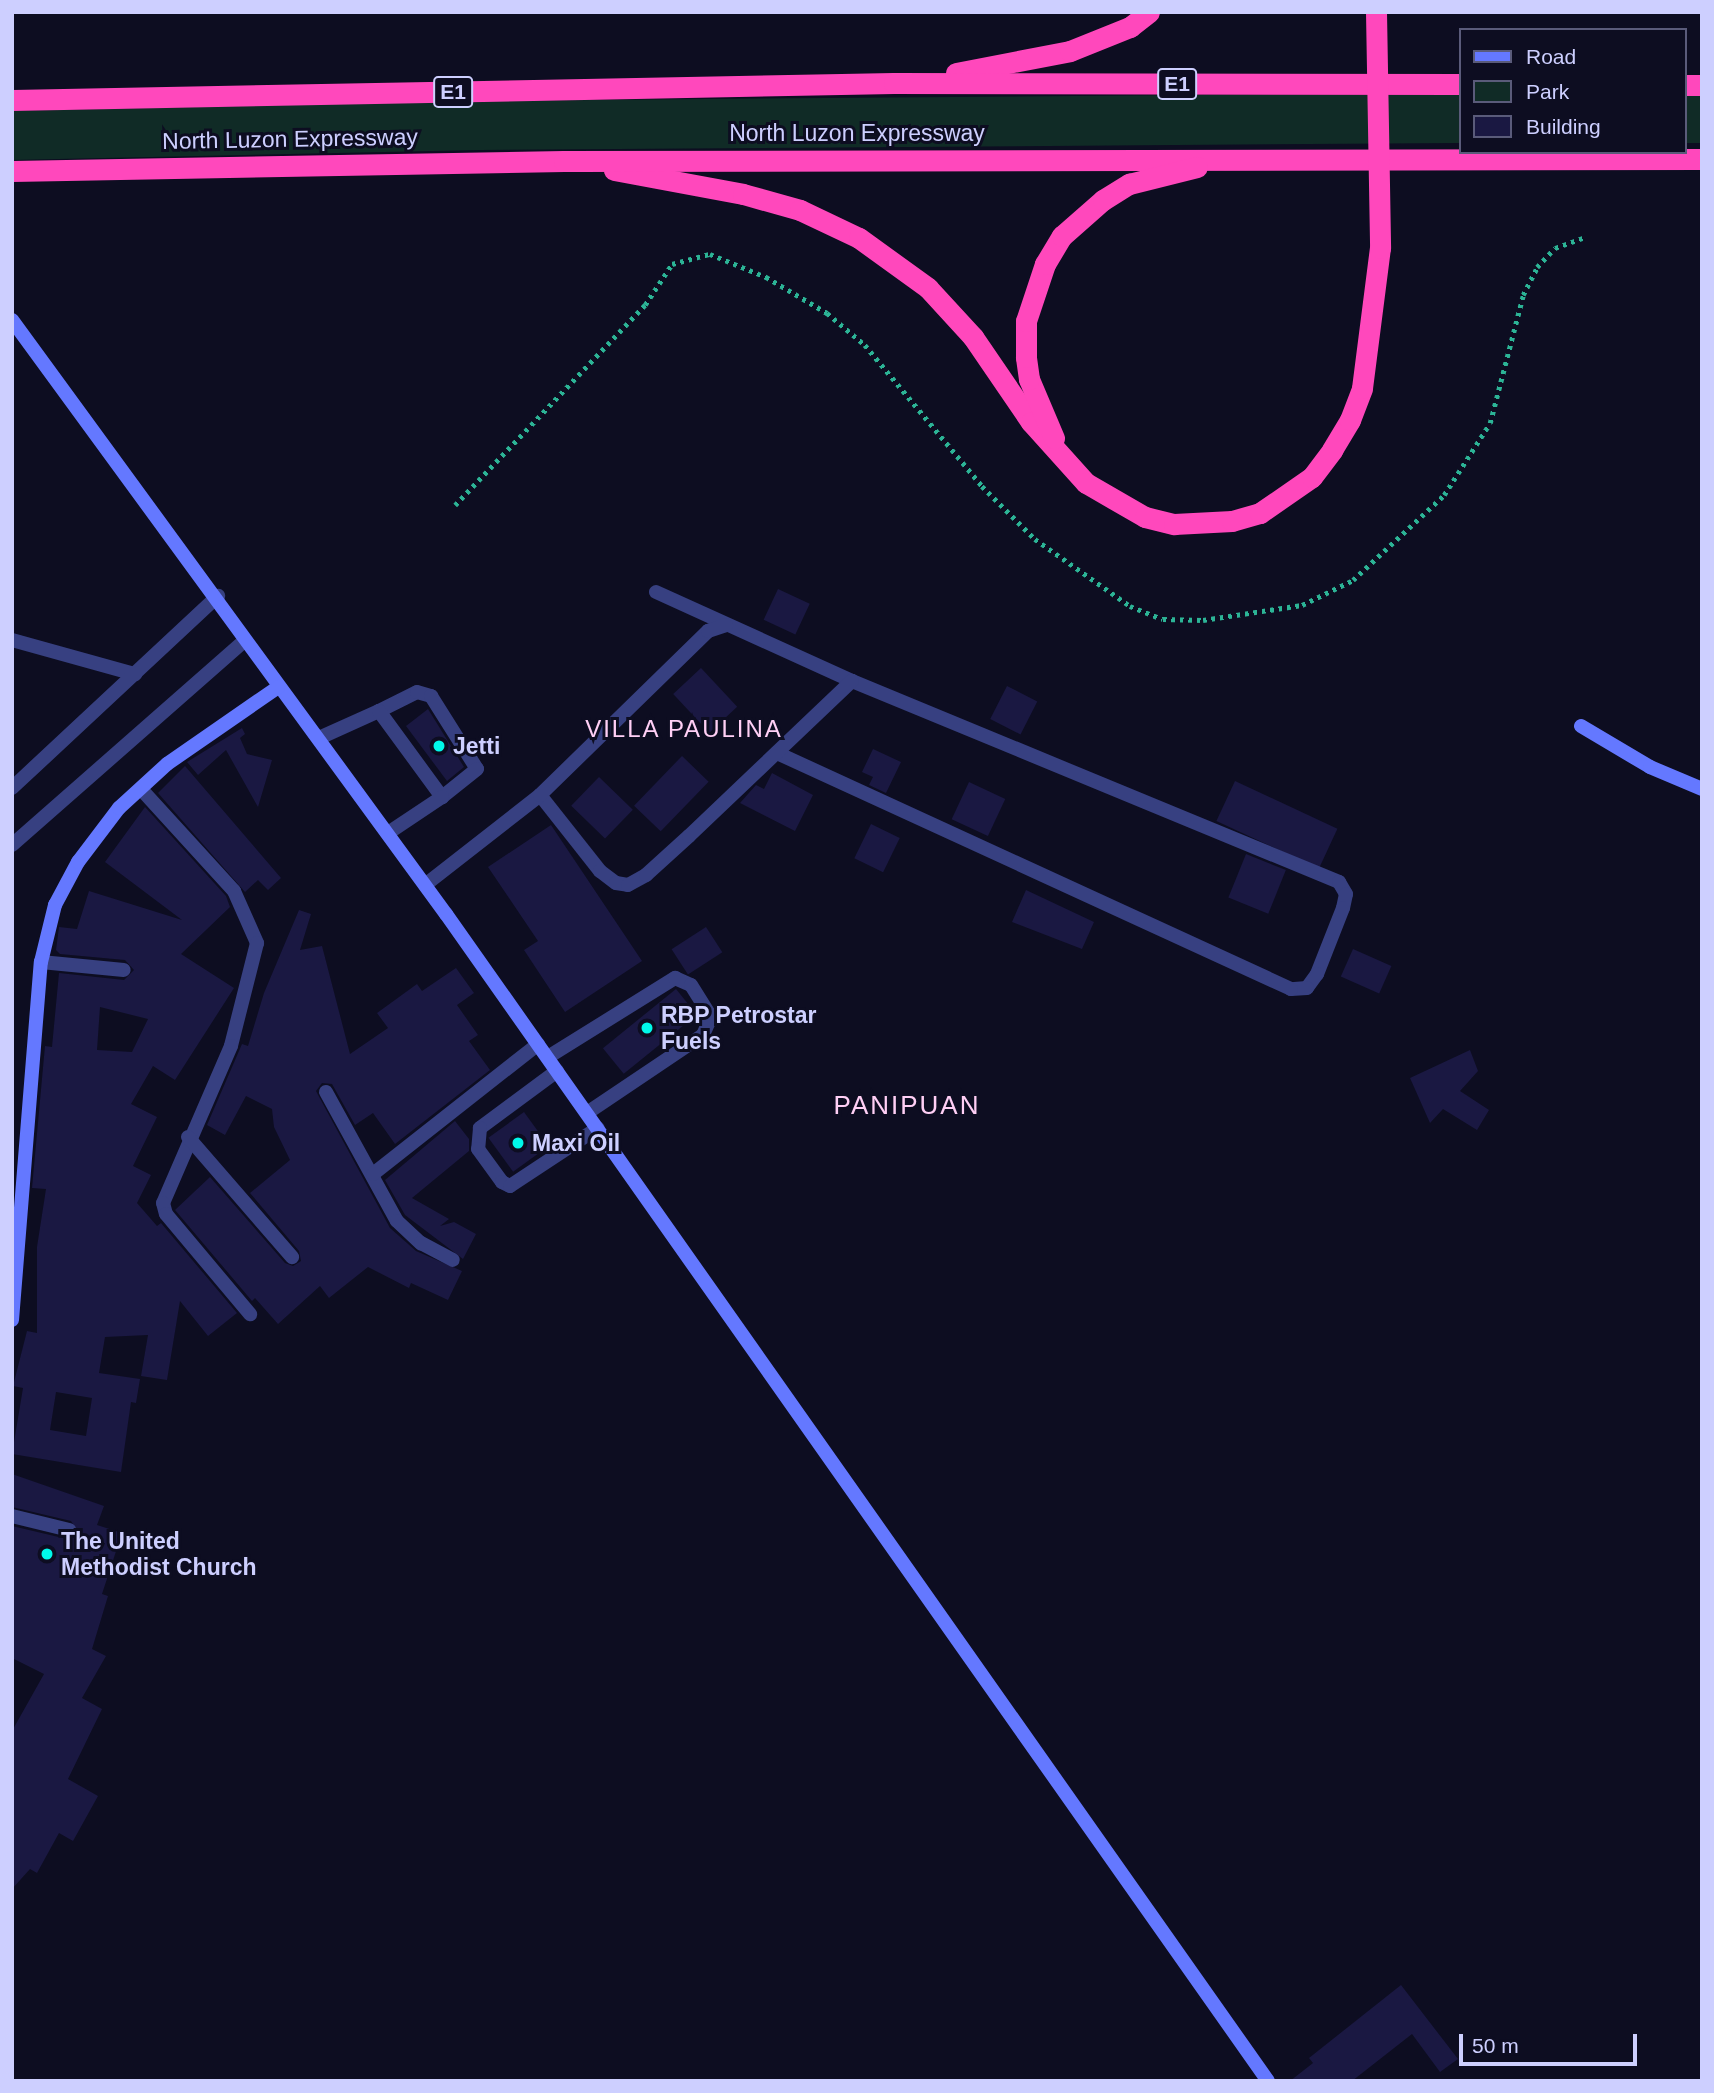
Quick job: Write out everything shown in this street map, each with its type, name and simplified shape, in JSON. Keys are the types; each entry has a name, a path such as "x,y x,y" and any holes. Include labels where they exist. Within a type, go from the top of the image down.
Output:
{"highway":[{"path":"894,83 1070,51 1130,27 1149,12"},
{"path":"564,161 743,194 800,210 859,238 928,288 974,337 1066,464 1115,502 1145,517 1174,524 1233,521 1260,513 1312,477 1350,420 1368,359 1380,248 1376,12"},
{"name":"North Luzon Expressway","path":"12,100 894,83 1458,84"},
{"path":"1066,464 1029,379 1026,357 1026,321 1035,290 1062,236 1081,216 1129,184 1191,168 1310,156"},
{"name":"North Luzon Expressway","path":"12,171 564,161 1310,156 1702,159"}],"main road":[{"path":"12,320 218,596 244,641 319,738 558,1071 671,1236 1268,2081"},
{"path":"12,1320 41,962 55,905 78,862 119,808 167,764 278,687"},
{"path":"1581,726 1650,767 1702,789"}],"street":[{"path":"656,592 852,681 1339,882 1346,894 1343,908 1317,974 1307,988 1291,989 777,753"},
{"path":"12,788 218,596"},
{"path":"425,885 540,795 708,631 726,625"},
{"path":"12,639 135,674"},
{"path":"12,845 244,641"},
{"path":"540,795 600,871 616,883 628,885 646,875 852,681"},
{"path":"319,738 417,692 431,696 477,769 388,834"},
{"path":"379,711 442,797"},
{"path":"141,789 234,891 257,943 232,1046 188,1137 163,1203 166,1214 250,1314"},
{"path":"41,962 124,970"},
{"path":"548,1057 675,978 691,985 711,1017 703,1035 587,1113"},
{"path":"373,1174 538,1044"},
{"path":"558,1071 480,1128 478,1149 502,1182 510,1186 598,1128"},
{"path":"326,1092 409,1234 453,1260"},
{"path":"188,1137 292,1257"},
{"path":"12,1517 69,1530"}],"green space":[{"path":"1458,95 1458,143 480,150 12,160 12,111 475,101"},
{"path":"1686,96 1702,96 1702,143 1686,143"}],"building":[{"path":"778,589 810,604 795,635 764,620"},
{"path":"701,668 737,707 709,733 673,694"},
{"path":"1007,686 1037,701 1020,734 990,719"},
{"name":"Jetti","path":"428,709 464,767 447,781 406,726"},
{"path":"242,728 245,734 240,738 247,754 272,760 258,807 226,750 198,775 187,762"},
{"path":"873,749 901,762 886,793 869,785 873,777 862,772"},
{"path":"682,756 709,782 661,831 634,806"},
{"path":"185,766 281,878 268,890 258,880 245,892 158,793"},
{"path":"772,773 813,795 795,831 740,803 756,785 764,789"},
{"path":"599,777 633,810 605,838 571,806"},
{"path":"1235,781 1337,829 1319,869 1216,821"},
{"path":"969,782 1005,799 988,836 952,819"},
{"path":"145,807 226,896 230,907 181,954 234,988 175,1080 153,1066 131,1104 157,1117 133,1166 151,1175 137,1203 157,1226 161,1223 237,1313 208,1336 180,1301 167,1380 141,1376 148,1335 105,1337 99,1373 140,1379 136,1403 131,1402 121,1472 12,1454 23,1388 13,1386 27,1331 37,1333 37,1247 46,1189 32,1188 45,1046 52,1047 59,973 124,980 134,970 125,960 60,954 56,950 59,927 77,929 89,891 182,920 105,862","holes":["100,1007 148,1019 132,1052 97,1050","56,1392 92,1398 86,1436 50,1430"]},
{"path":"871,824 900,838 883,872 854,858"},
{"path":"551,825 642,961 565,1012 524,950 538,941 488,867"},
{"path":"1246,854 1286,870 1268,914 1228,898"},
{"path":"1026,890 1094,922 1082,949 1012,922"},
{"path":"299,910 311,914 300,950 322,946 350,1054 388,1028 377,1013 417,984 422,991 456,968 474,993 457,1005 478,1035 469,1041 490,1070 395,1144 373,1113 355,1125 332,1084 322,1083 316,1091 390,1228 416,1251 462,1271 448,1300 411,1283 409,1288 368,1267 329,1298 320,1286 278,1324 255,1298 252,1301 175,1210 210,1177 285,1263 293,1266 301,1261 299,1251 250,1193 290,1160 274,1127 272,1109 246,1096 225,1135 207,1125 242,1044 248,1046 264,993"},
{"path":"706,927 722,952 688,974 672,949"},
{"path":"1353,949 1391,966 1379,993 1341,976"},
{"name":"RBP Petrostar Fuels","path":"676,989 697,1015 624,1074 603,1048"},
{"path":"1470,1050 1478,1071 1460,1091 1489,1110 1477,1130 1443,1109 1430,1123 1410,1078"},
{"name":"Maxi Oil","path":"524,1112 549,1146 513,1172 488,1138"},
{"path":"455,1121 469,1139 469,1151 412,1198 449,1219 440,1226 454,1222 476,1234 463,1259 405,1215 385,1180"},
{"path":"12,1474 104,1506 97,1525 122,1533 102,1594 108,1596 92,1649 106,1656 82,1698 102,1709 68,1779 98,1796 73,1841 59,1833 37,1873 30,1869 12,1889 12,1731 44,1674 12,1658 12,1526 67,1539 78,1532 71,1521 12,1507"},
{"path":"1401,1985 1458,2059 1440,2072 1412,2034 1352,2081 1290,2081 1313,2063 1309,2058"}],"place":[{"name":"Jetti","path":"439,746"},
{"name":"RBP Petrostar Fuels","path":"647,1028"},
{"name":"Maxi Oil","path":"518,1143"},
{"name":"The United Methodist Church","path":"47,1554"}],"district":[{"name":"VILLA PAULINA","path":"684,729"},
{"name":"PANIPUAN","path":"907,1106"}]}
